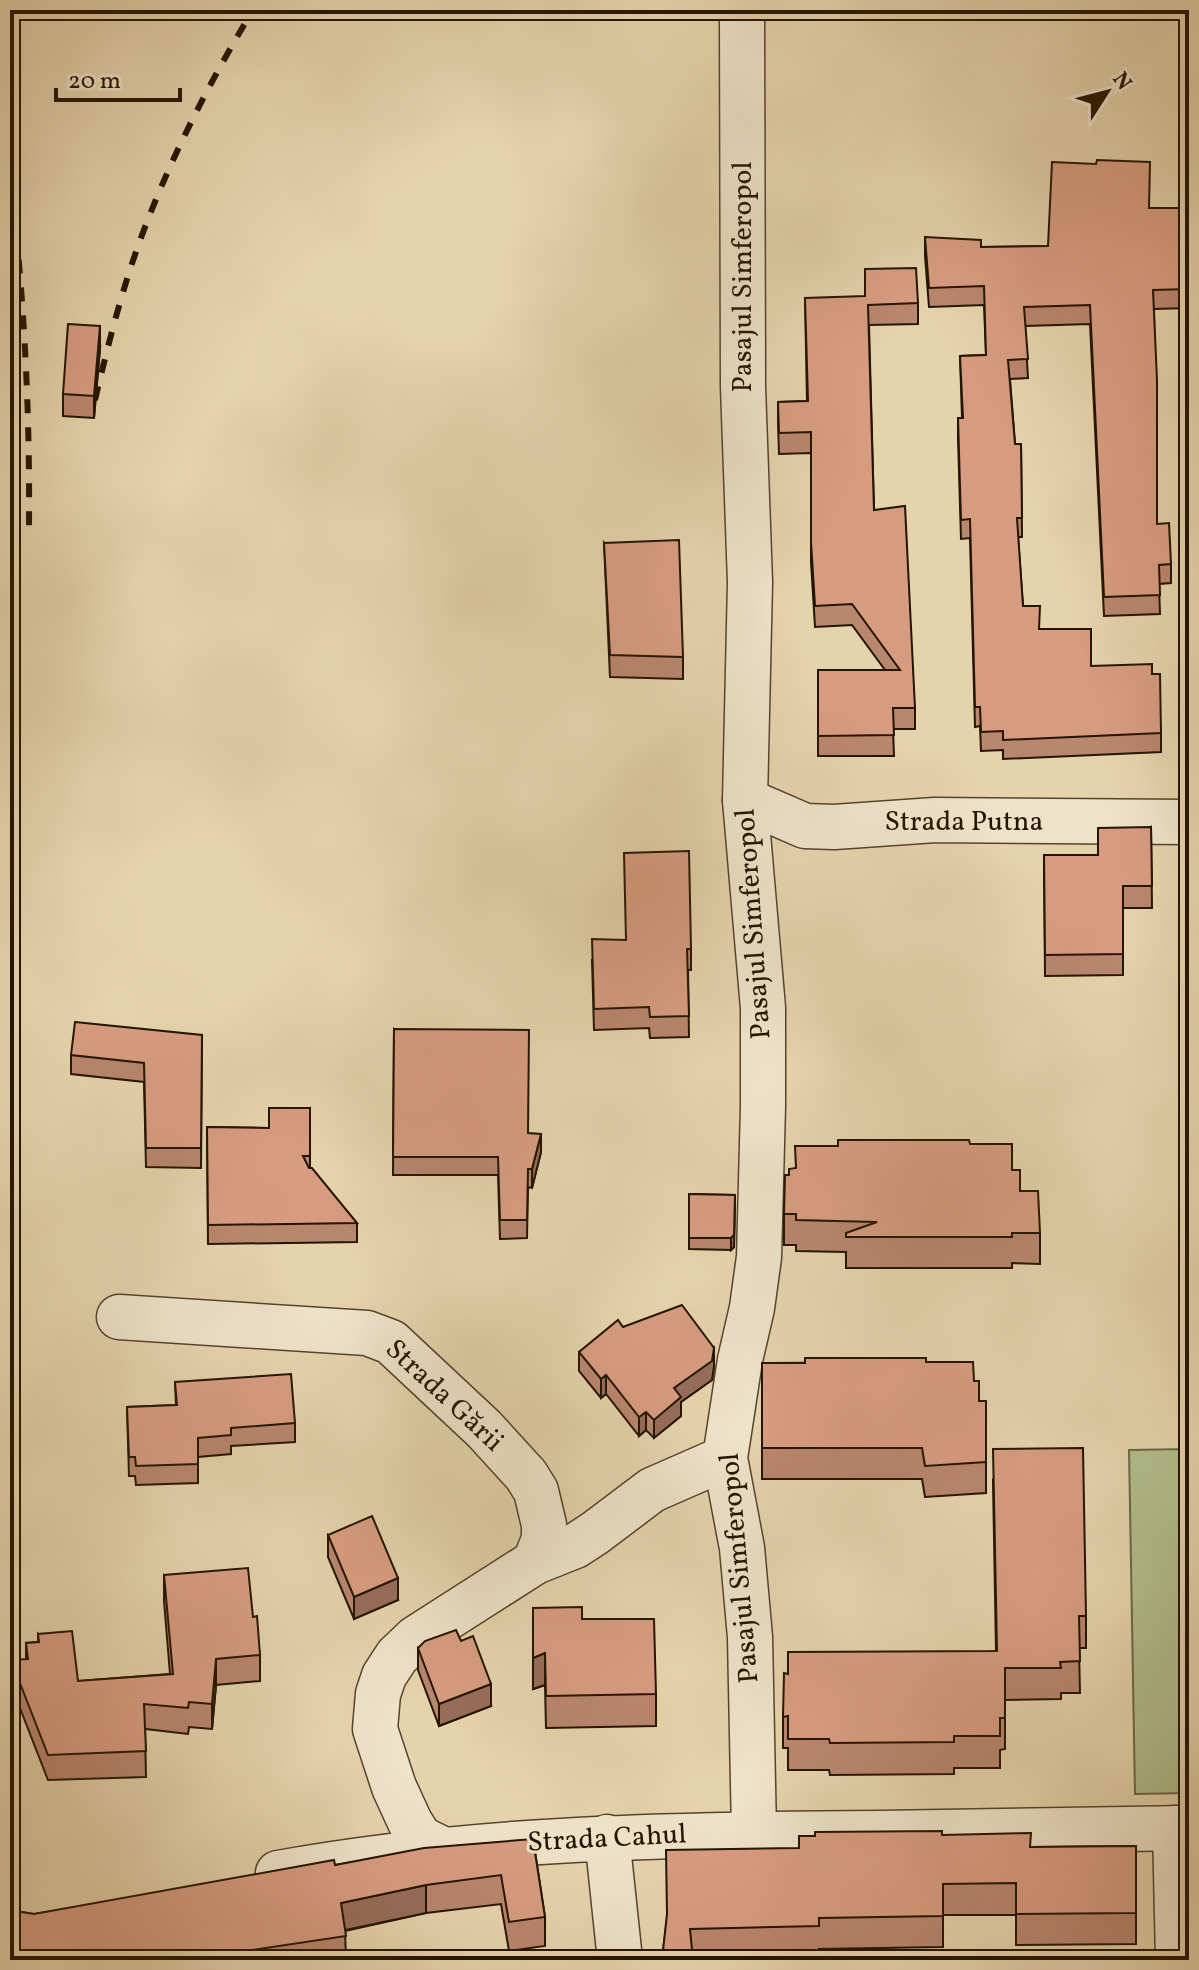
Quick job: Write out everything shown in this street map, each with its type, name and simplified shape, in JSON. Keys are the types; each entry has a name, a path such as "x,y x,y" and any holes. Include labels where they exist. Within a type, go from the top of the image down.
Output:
{"street":[{"name":"Pasajul Simferopol","path":"742,10 743,387 750,582 745,800 763,1008 759,1257 725,1458 742,1548 750,1637 754,1833"},
{"name":"Strada Putna","path":"745,800 805,826 935,820 1189,822"},
{"name":"Strada Gării","path":"119,1317 367,1333 391,1342 484,1429 526,1475 541,1507 544,1525 544,1539 535,1562"},
{"path":"442,1849 420,1838 394,1787 375,1729 378,1694 384,1676 397,1656 416,1638 535,1562 582,1542 652,1490 725,1458"},
{"path":"1178,1960 1182,1828"},
{"name":"Strada Cahul","path":"236,1881 345,1861 442,1849 607,1837 1182,1828"},
{"path":"607,1837 620,1960"}],"green space":[{"path":"1189,1449 1189,1793 1135,1794 1129,1450"}],"building":[{"path":"1097,160 1150,162 1149,208 1184,208 1184,240 1189,240 1189,289 1153,290 1157,380 1157,524 1169,523 1171,564 1159,565 1160,595 1104,597 1090,305 1024,307 1028,359 1008,360 1015,444 1021,444 1022,518 1017,518 1023,606 1040,606 1039,629 1091,629 1091,666 1152,664 1152,674 1160,674 1161,733 1003,740 1003,731 981,732 980,707 975,707 970,519 961,520 958,418 963,418 960,356 986,355 984,286 929,288 925,237 981,240 981,247 1048,246 1052,162 1096,164"},
{"path":"916,268 918,303 868,305 874,510 905,506 915,708 893,708 894,735 818,736 818,670 900,670 852,604 815,606 811,542 811,432 779,433 778,402 808,401 805,298 865,296 865,269"},
{"path":"68,324 100,326 94,396 63,394"},
{"path":"679,540 683,657 610,655 604,543"},
{"path":"1151,827 1152,886 1123,886 1123,954 1045,955 1044,855 1098,855 1098,828"},
{"path":"689,851 689,1016 650,1017 649,1007 594,1009 592,939 626,940 624,853"},
{"path":"75,1022 202,1035 201,1148 146,1148 144,1063 71,1055"},
{"path":"394,1029 529,1030 528,1133 541,1134 532,1169 528,1169 527,1220 500,1220 498,1157 393,1157"},
{"path":"269,1108 310,1108 310,1156 303,1156 309,1168 357,1223 208,1225 207,1127 269,1128"},
{"path":"838,1140 969,1140 970,1144 1012,1144 1012,1170 1020,1170 1020,1191 1038,1191 1040,1233 1012,1233 1012,1237 846,1237 846,1233 877,1222 796,1220 796,1214 784,1214 785,1175 789,1175 789,1169 796,1168 795,1146 838,1146"},
{"path":"1183,1193 1189,1193 1189,1278 1184,1278"},
{"path":"689,1194 735,1195 734,1235 731,1238 689,1238"},
{"path":"682,1305 714,1348 712,1361 674,1388 681,1397 654,1420 646,1412 639,1417 606,1375 601,1379 579,1352 618,1320 623,1327"},
{"path":"805,1358 926,1358 926,1362 973,1362 974,1381 979,1381 979,1401 986,1401 986,1462 925,1466 922,1448 762,1448 762,1363 805,1363"},
{"path":"291,1374 295,1423 231,1428 231,1435 198,1438 198,1464 136,1466 135,1457 129,1457 127,1407 177,1405 175,1382"},
{"path":"1083,1448 1086,1616 1079,1616 1080,1661 1060,1662 1061,1668 1005,1668 1005,1718 1000,1718 1000,1736 954,1736 954,1742 830,1743 829,1739 788,1739 788,1716 783,1717 788,1652 997,1651 993,1449"},
{"path":"372,1516 398,1578 354,1597 328,1535"},
{"path":"248,1568 260,1655 216,1659 212,1704 189,1702 188,1708 144,1704 146,1751 48,1755 11,1660 28,1659 26,1643 39,1642 38,1634 72,1631 78,1681 173,1674 164,1575"},
{"path":"582,1607 582,1619 654,1619 656,1694 546,1696 545,1653 533,1658 533,1608"},
{"path":"456,1630 461,1641 473,1636 491,1684 439,1704 418,1648 425,1641"},
{"path":"10,1755 17,1844 10,1844"},
{"path":"942,1831 942,1835 1031,1833 1030,1847 1136,1846 1136,1913 1016,1914 1016,1883 943,1884 943,1916 819,1918 819,1926 690,1929 693,1960 662,1960 667,1914 666,1850 799,1848 799,1836 815,1836 815,1832"},
{"path":"533,1839 545,1917 509,1922 501,1875 426,1885 341,1903 346,1936 186,1960 10,1960 10,1903 21,1912 34,1914 334,1860 335,1865 424,1848"}],"railway":[{"path":"95,400 122,296 153,206 192,120 253,10"},
{"path":"10,176 25,351 29,527"}]}
